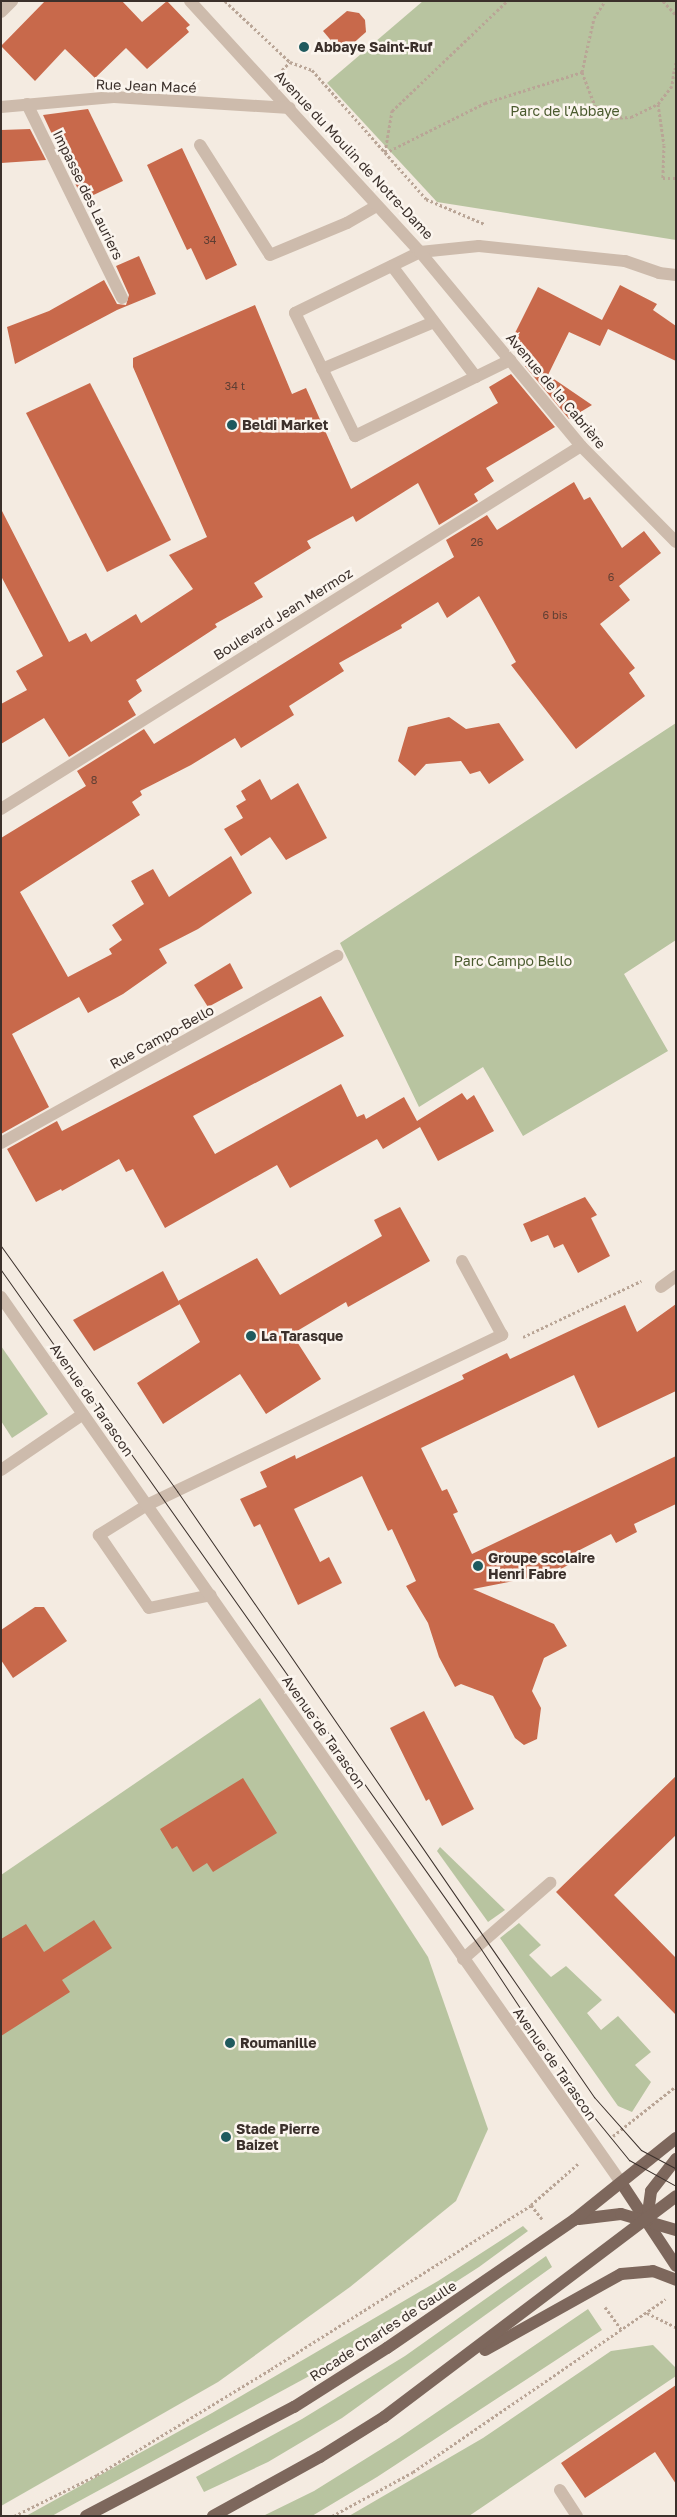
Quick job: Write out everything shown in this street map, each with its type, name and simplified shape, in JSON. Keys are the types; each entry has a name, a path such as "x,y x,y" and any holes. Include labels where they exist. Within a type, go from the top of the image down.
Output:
{"main road":[{"name":"Rocade Charles de Gaulle","path":"86,2516 294,2407 387,2348 574,2220 622,2184 676,2138"},
{"path":"647,2220 652,2191 676,2159"},
{"path":"622,2184 676,2266"},
{"path":"213,2516 320,2457 448,2371 578,2269 647,2220 676,2196"},
{"path":"574,2220 621,2214 647,2220 676,2230"},
{"path":"448,2371 621,2274 653,2271 676,2280"}],"street":[{"path":"1,12 12,1"},
{"name":"Avenue du Moulin de Notre-Dame","path":"190,1 420,252 479,246 625,262 659,274 676,275"},
{"name":"Rue Jean Macé","path":"1,106 114,97 290,108"},
{"name":"Impasse des Lauriers","path":"27,104 122,298"},
{"path":"200,144 270,255 347,223 377,206"},
{"path":"420,252 295,313 355,436 510,360"},
{"name":"Avenue de la Cabrière","path":"420,252 581,446 676,542"},
{"path":"392,266 476,377"},
{"path":"322,369 434,322"},
{"name":"Boulevard Jean Mermoz","path":"1,809 581,446"},
{"name":"Rue Campo-Bello","path":"1,1143 337,956"},
{"path":"211,1595 149,1608 99,1535 147,1505 502,1335 462,1262"},
{"path":"660,1287 676,1276"},
{"name":"Avenue de Tarascon","path":"1,1297 622,2184"},
{"path":"1,1470 83,1414"},
{"path":"463,1959 550,1883"},
{"path":"560,2490 577,2516"}],"path":[{"path":"226,1 290,62 312,70 426,199 492,226"},
{"path":"385,153 392,110 507,1"},
{"path":"605,1 594,18 582,72 596,109 610,118 631,117 658,104 672,86 676,60"},
{"path":"663,1 676,15"},
{"path":"267,83 290,62"},
{"path":"385,153 485,103 582,72"},
{"path":"658,104 664,145 662,178 676,178"},
{"path":"628,2125 676,2086"},
{"path":"14,2516 97,2475 279,2364 531,2204 587,2156"},
{"path":"332,2516 413,2472 668,2297"},
{"path":"646,2312 676,2327"}],"green space":[{"name":"Parc de l'Abbaye","path":"423,1 676,1 676,240 437,202 327,83"},
{"name":"Parc Campo Bello","path":"676,723 676,940 624,974 668,1051 523,1136 483,1067 419,1107 340,943"},
{"path":"1,1346 48,1414 12,1438 1,1421"},
{"name":"Stade Pierre Baizet","path":"260,1698 428,1957 488,2129 456,2201 350,2287 218,2382 1,2506 1,1875"},
{"path":"440,1847 505,1910 488,1922 437,1851"},
{"path":"519,1923 541,1945 529,1955 551,1977 566,1966 602,2000 587,2013 601,2030 618,2016 651,2052 635,2065 651,2082 632,2112 618,2106 500,1938"},
{"path":"523,2226 528,2231 479,2267 313,2374 52,2516 26,2516 212,2413 438,2281"},
{"path":"546,2256 552,2267 342,2418 268,2462 204,2492 196,2477 302,2419 405,2356"},
{"path":"588,2309 602,2330 377,2477 312,2516 263,2516 314,2491 399,2438"},
{"path":"653,2345 676,2368 676,2376 469,2516 349,2516 483,2438 611,2351"}],"building":[{"path":"45,1 122,1 142,22 167,1 190,25 186,28 189,32 147,69 126,48 95,78 65,49 35,81 1,46"},
{"path":"347,11 359,13 365,20 366,32 349,47 334,44 323,31"},
{"path":"88,109 123,181 83,200 43,115"},
{"path":"30,129 46,160 1,163 1,130"},
{"path":"182,148 237,265 206,280 191,248 187,250 147,165"},
{"path":"139,256 156,294 117,310 15,364 7,327 49,311 104,280 117,304 126,305 129,295 116,266"},
{"path":"620,285 657,304 653,310 676,326 676,361 608,329 600,346 569,332 548,375 592,405 569,419 525,366 529,363 510,343 538,287 602,320"},
{"path":"255,305 292,394 306,388 351,489 498,403 489,387 511,374 555,427 486,468 494,481 474,494 478,501 439,525 418,483 356,522 353,516 307,541 311,548 254,583 263,597 215,624 217,627 136,680 142,691 128,701 136,715 69,757 44,718 1,744 1,704 27,690 16,671 43,656 1,576 1,509 69,642 86,633 91,642 136,614 141,623 193,589 169,555 207,537 133,367 133,358"},
{"path":"90,383 171,540 107,572 26,413"},
{"path":"574,482 584,500 590,497 622,548 644,531 661,553 619,586 630,600 600,624 635,668 629,673 645,696 576,749 511,665 516,662 479,596 447,618 438,602 401,625 402,628 339,663 344,671 289,706 294,715 241,748 235,738 191,765 140,791 142,795 132,802 140,815 20,892 68,977 112,954 109,949 122,940 112,925 144,904 131,881 153,869 169,897 231,856 252,893 198,929 159,949 167,963 123,994 88,1013 79,997 12,1034 49,1107 1,1134 1,838 86,786 77,771 144,729 154,744 454,557 446,540 487,515 497,530"},
{"path":"449,717 466,729 499,723 524,760 489,784 480,771 470,774 461,761 426,764 415,776 398,761 408,727"},
{"path":"260,779 271,800 298,783 327,838 286,860 270,837 241,856 224,829 243,818 236,806 246,800 241,791"},
{"path":"230,963 243,988 208,1007 194,985"},
{"path":"321,996 344,1036 193,1116 215,1154 341,1084 357,1117 364,1114 366,1119 404,1097 417,1121 462,1093 467,1100 474,1095 494,1131 438,1161 420,1127 383,1149 377,1139 290,1188 277,1165 165,1228 133,1169 126,1172 119,1159 62,1191 61,1189 36,1202 7,1149 57,1121 62,1131"},
{"path":"585,1197 597,1215 591,1218 610,1256 578,1273 563,1244 554,1248 548,1235 531,1242 523,1224"},
{"path":"400,1207 430,1261 348,1307 346,1302 292,1334 321,1379 266,1414 240,1374 163,1424 137,1383 200,1342 178,1301 257,1258 280,1295 382,1236 374,1220"},
{"path":"163,1271 180,1304 94,1351 73,1320"},
{"path":"676,1304 676,1391 598,1428 574,1375 421,1448 442,1491 447,1489 458,1512 453,1514 472,1554 676,1456 676,1504 634,1524 637,1532 616,1543 611,1534 564,1558 568,1565 554,1573 473,1589 554,1624 567,1646 544,1658 532,1691 541,1708 537,1739 524,1745 515,1738 493,1696 461,1684 455,1687 439,1657 428,1623 406,1586 416,1581 392,1529 388,1531 362,1476 294,1509 320,1562 329,1557 342,1583 298,1605 260,1524 254,1527 240,1499 267,1487 260,1472 295,1455 296,1459 464,1379 462,1375 507,1353 510,1359 625,1305 637,1332"},
{"path":"35,1607 44,1607 67,1641 13,1678 1,1660 1,1630"},
{"path":"424,1711 474,1809 442,1826 429,1799 426,1801 390,1728"},
{"path":"676,1776 676,1835 614,1895 676,1958 676,2015 556,1892"},
{"path":"243,1778 277,1833 213,1872 207,1863 193,1872 177,1846 172,1849 160,1829"},
{"path":"94,1920 112,1948 62,1980 70,1992 1,2036 1,1939 26,1924 44,1952"},
{"path":"676,2385 676,2484 655,2452 585,2498 561,2463"}],"tram line":[{"path":"1,1246 177,1491 594,2097 641,2150 676,2169"},
{"path":"1,1270 479,1946 585,2106 629,2160 676,2186"}],"place":[{"name":"Abbaye Saint-Ruf","path":"304,47"},
{"name":"Beldi Market","path":"232,425"},
{"name":"La Tarasque","path":"251,1336"},
{"name":"Groupe scolaire Henri Fabre","path":"478,1566"},
{"name":"Roumanille","path":"230,2043"},
{"name":"Stade Pierre Baizet","path":"226,2137"}]}
